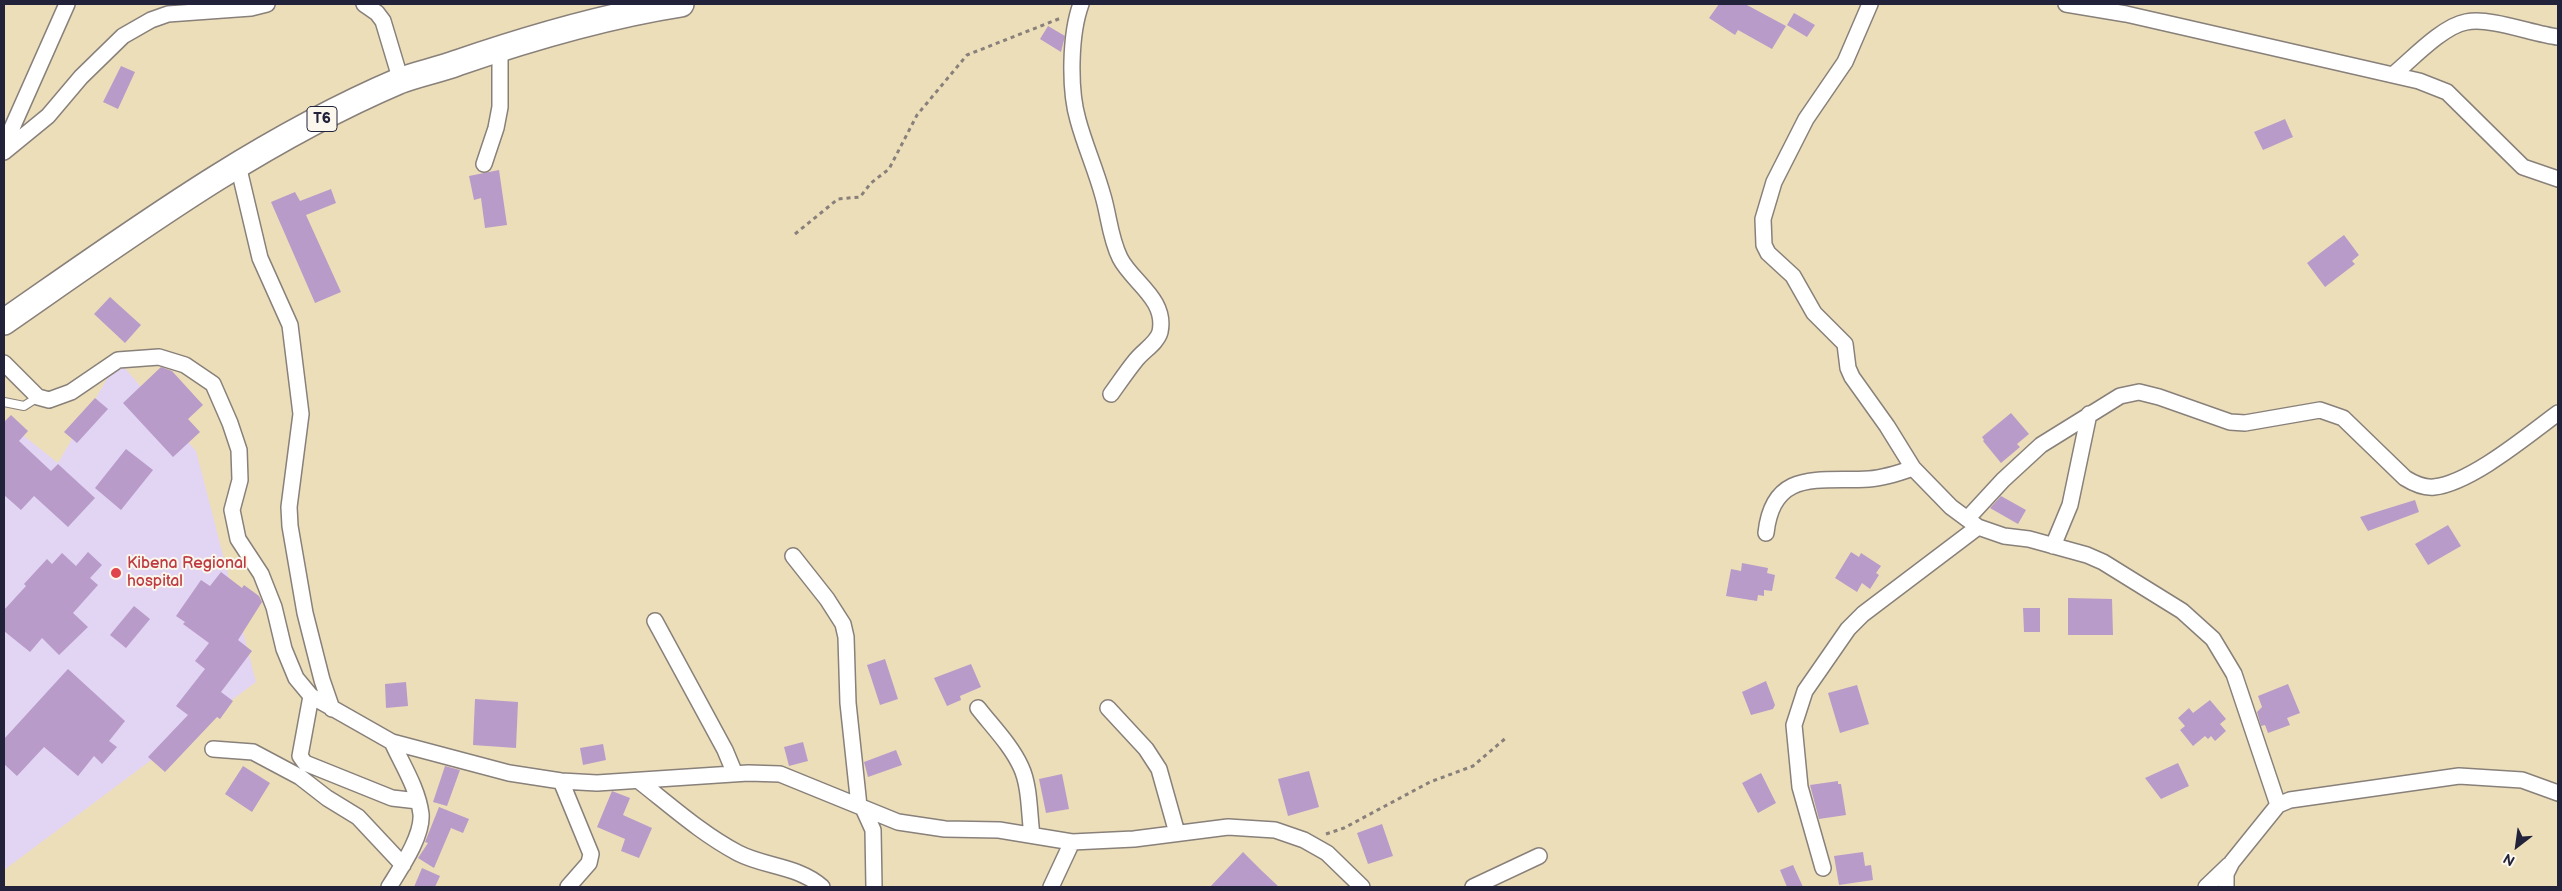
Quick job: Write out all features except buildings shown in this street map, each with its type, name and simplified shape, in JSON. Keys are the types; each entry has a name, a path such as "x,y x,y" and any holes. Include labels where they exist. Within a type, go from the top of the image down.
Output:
{"highway":[{"name":"T6","path":"4,322 186,196 238,165 354,102 401,80 500,48 591,22 681,4"}],"street":[{"path":"4,146 67,4"},
{"path":"4,152 48,116 81,77 123,36 144,24 168,14 242,9 267,4"},
{"path":"364,4 378,12 383,21 401,80"},
{"path":"1870,4 1845,62 1806,119 1786,155 1769,197 1763,219 1764,245 1768,253 1793,276 1814,313 1844,344 1848,368 1852,378 1887,426 1913,468 1951,507 1972,523 2004,536 2029,539 2086,555 2119,571 2182,611 2213,639 2234,674 2278,805"},
{"path":"2066,4 2126,14 2394,74 2447,92 2523,167 2558,179"},
{"path":"1079,10 1073,93 1077,120 1102,194 1113,242 1121,260 1154,299 1161,321 1160,334 1136,360 1112,394"},
{"path":"2394,74 2449,29 2466,22 2485,22 2558,38"},
{"path":"484,164 496,128 500,107 500,48"},
{"path":"238,165 260,258 290,325 300,414 289,507 290,526 305,613 322,680 332,709"},
{"path":"4,363 38,397 49,400 60,398 118,360 159,357 185,365 213,384 230,423 239,450 240,480 232,510 238,539 261,574 274,607 284,649 296,678 311,696 392,742 509,773 561,781 597,783 735,774 780,774 898,822 945,829 999,830 1072,842 1134,839 1248,827 1275,830 1304,840 1327,854 1362,887"},
{"path":"1823,868 1800,787 1794,725 1805,691 1848,629 1858,619 1972,523 2003,480 2040,445 2089,414 2120,396 2139,392 2159,397 2230,422 2245,423 2320,410 2331,412 2343,418 2405,478 2415,484 2432,488 2446,485 2497,458 2558,413"},
{"path":"2053,546 2070,505 2089,414"},
{"path":"1766,533 1768,512 1773,503 1782,492 1800,483 1816,480 1869,479 1891,476 1913,468"},
{"path":"793,556 827,599 843,624 846,637 848,703 861,807 873,830 874,887"},
{"path":"655,621 722,743 735,774"},
{"path":"311,696 300,756 305,763 392,798 418,801"},
{"path":"978,708 1010,748 1021,768 1026,782 1032,835"},
{"path":"1108,708 1146,749 1159,769 1178,833"},
{"path":"389,887 404,865 417,835 421,815 418,801 392,742"},
{"path":"213,749 253,752 300,777 327,798 358,817 404,865"},
{"path":"2206,887 2232,862 2278,805 2290,800 2459,776 2522,780 2558,793"},
{"path":"561,781 591,854 589,863 568,887"},
{"path":"639,781 720,843 741,854 800,874 822,887"},
{"path":"1051,887 1072,842"},
{"path":"1472,887 1539,856"},
{"path":"2226,887 2226,874 2232,862"}],"lane":[{"path":"4,402 18,406 38,397"}],"path":[{"path":"795,234 838,199 860,197 871,182 889,169 917,115 968,55 1079,10"},
{"path":"1304,840 1344,828 1430,782 1473,766 1507,737"}],"shaded area":[{"name":"Kibena Regional hospital","path":"118,360 196,451 256,682 4,870 4,420 58,463"}],"place":[{"name":"Kibena Regional hospital","path":"116,573"}]}
